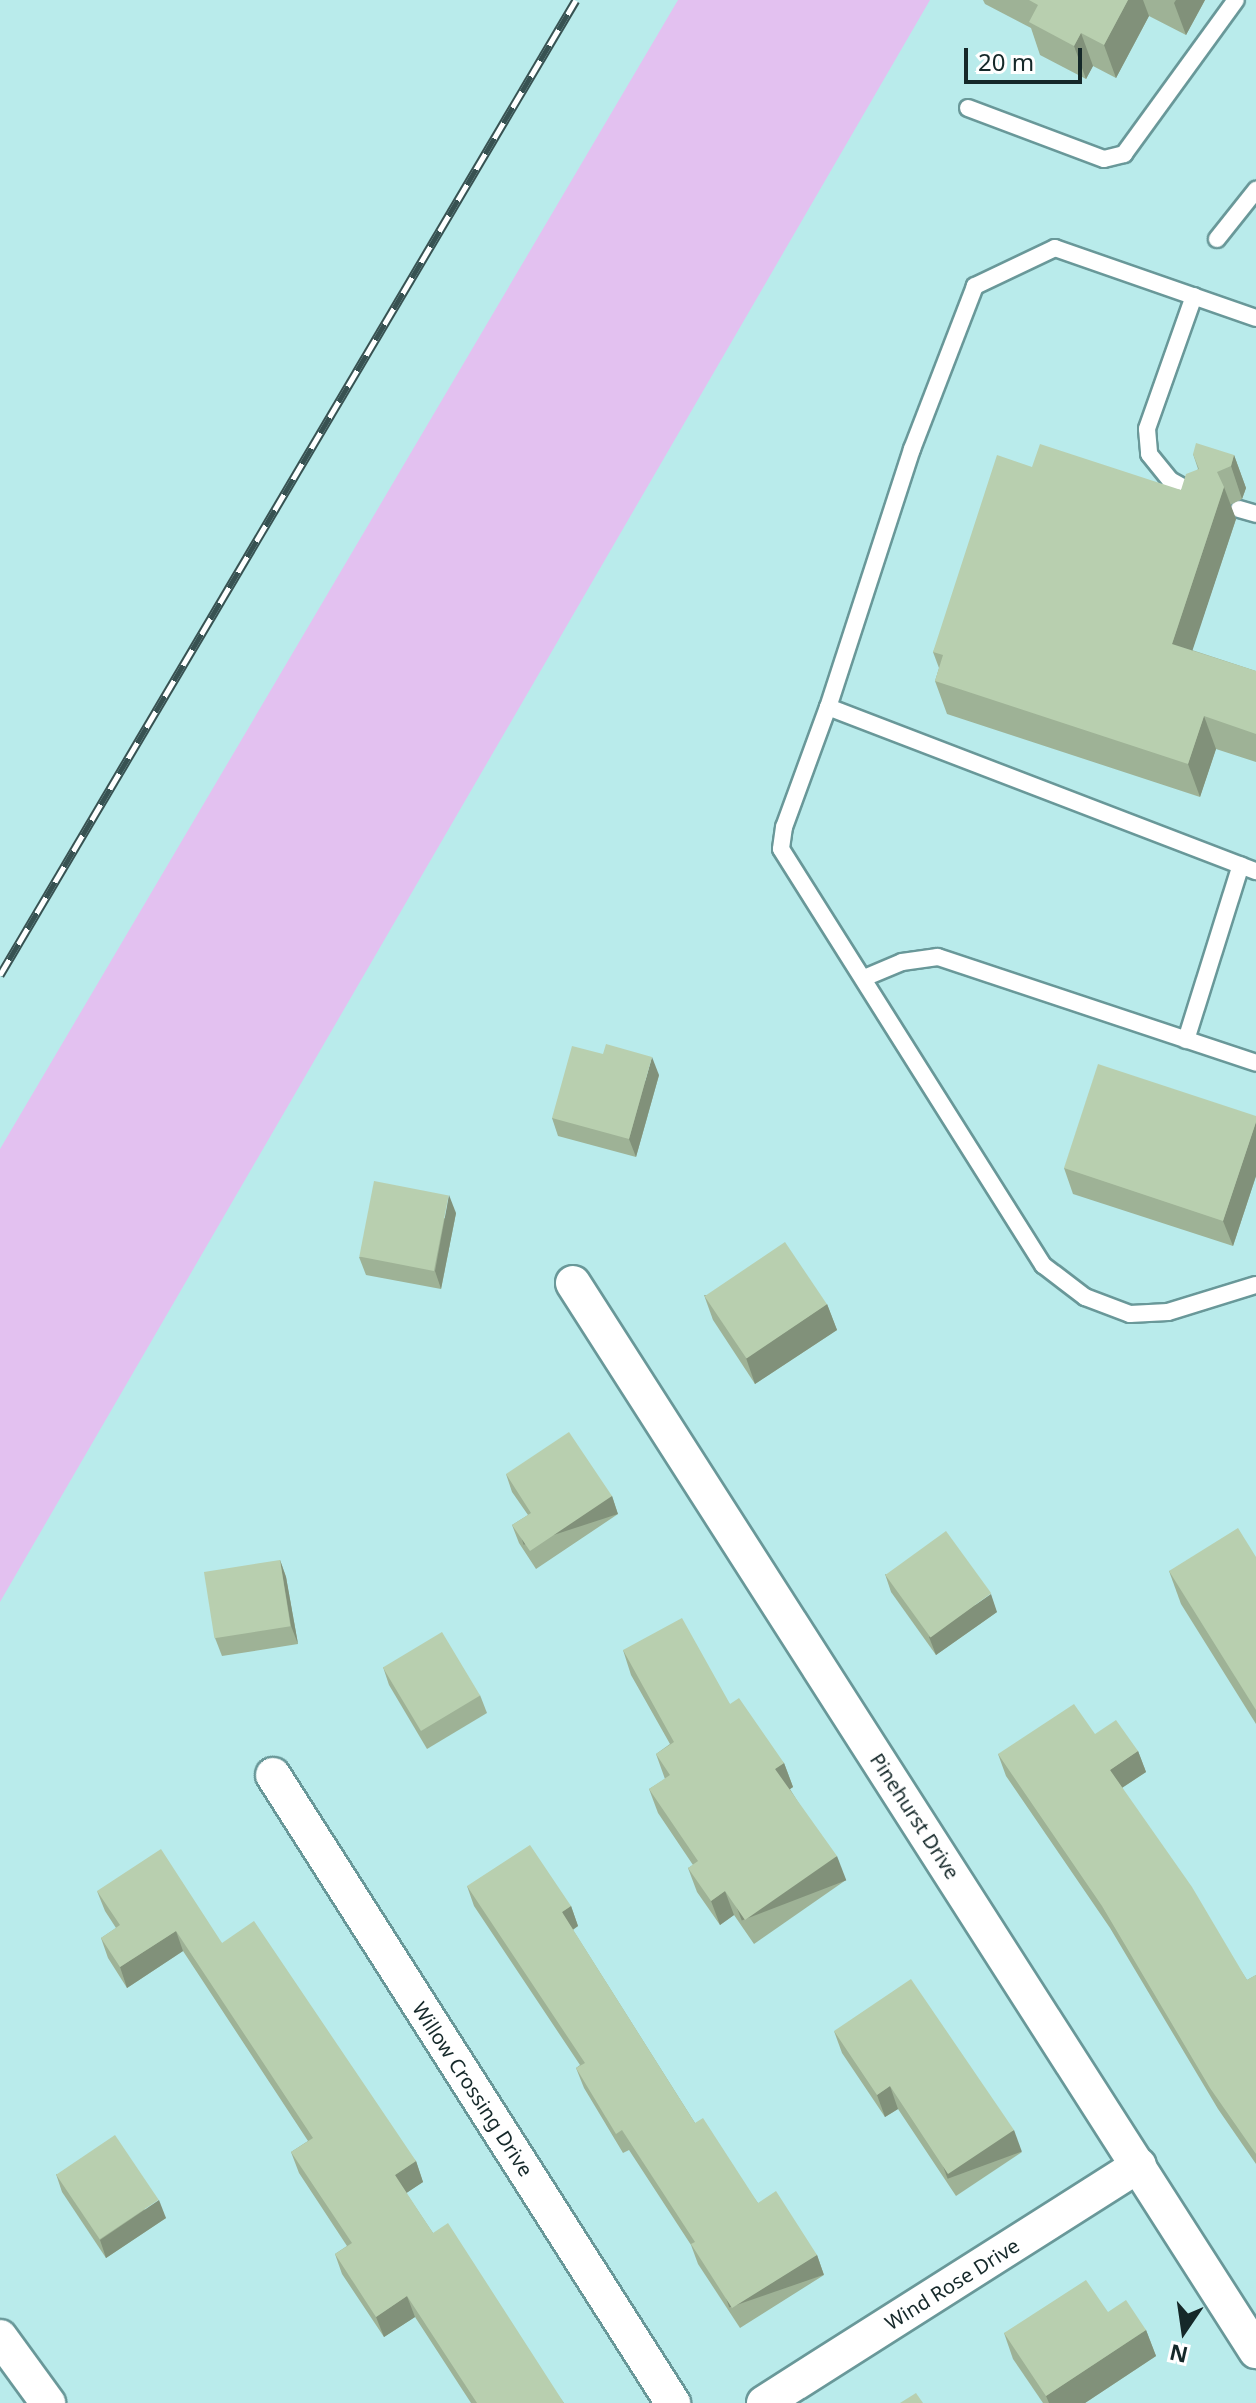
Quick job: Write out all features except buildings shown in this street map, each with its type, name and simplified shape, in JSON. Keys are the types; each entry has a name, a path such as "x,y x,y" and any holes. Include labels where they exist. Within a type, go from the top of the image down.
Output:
{"street":[{"name":"Pinehurst Drive","path":"573,1283 1256,2351"},
{"name":"Willow Crossing Drive","path":"273,1775 673,2403"},
{"name":"Wind Rose Drive","path":"764,2403 1139,2165"},
{"path":"0,2337 48,2403"}],"lane":[{"path":"968,108 1104,159 1124,154 1236,0"},
{"path":"1217,239 1256,190"},
{"path":"1256,318 1055,248 975,286 912,449 828,707 784,827 781,849 1043,1265 1085,1297 1130,1314 1168,1312 1256,1285"},
{"path":"1194,296 1147,429 1149,454 1170,480 1201,497"},
{"path":"1239,509 1256,514"},
{"path":"828,707 1249,868 1186,1040"},
{"path":"864,978 902,962 938,957 1256,1063"}],"shaded area":[{"path":"678,0 930,0 0,1602 0,1149"}],"railway":[{"path":"0,975 576,0"}]}
